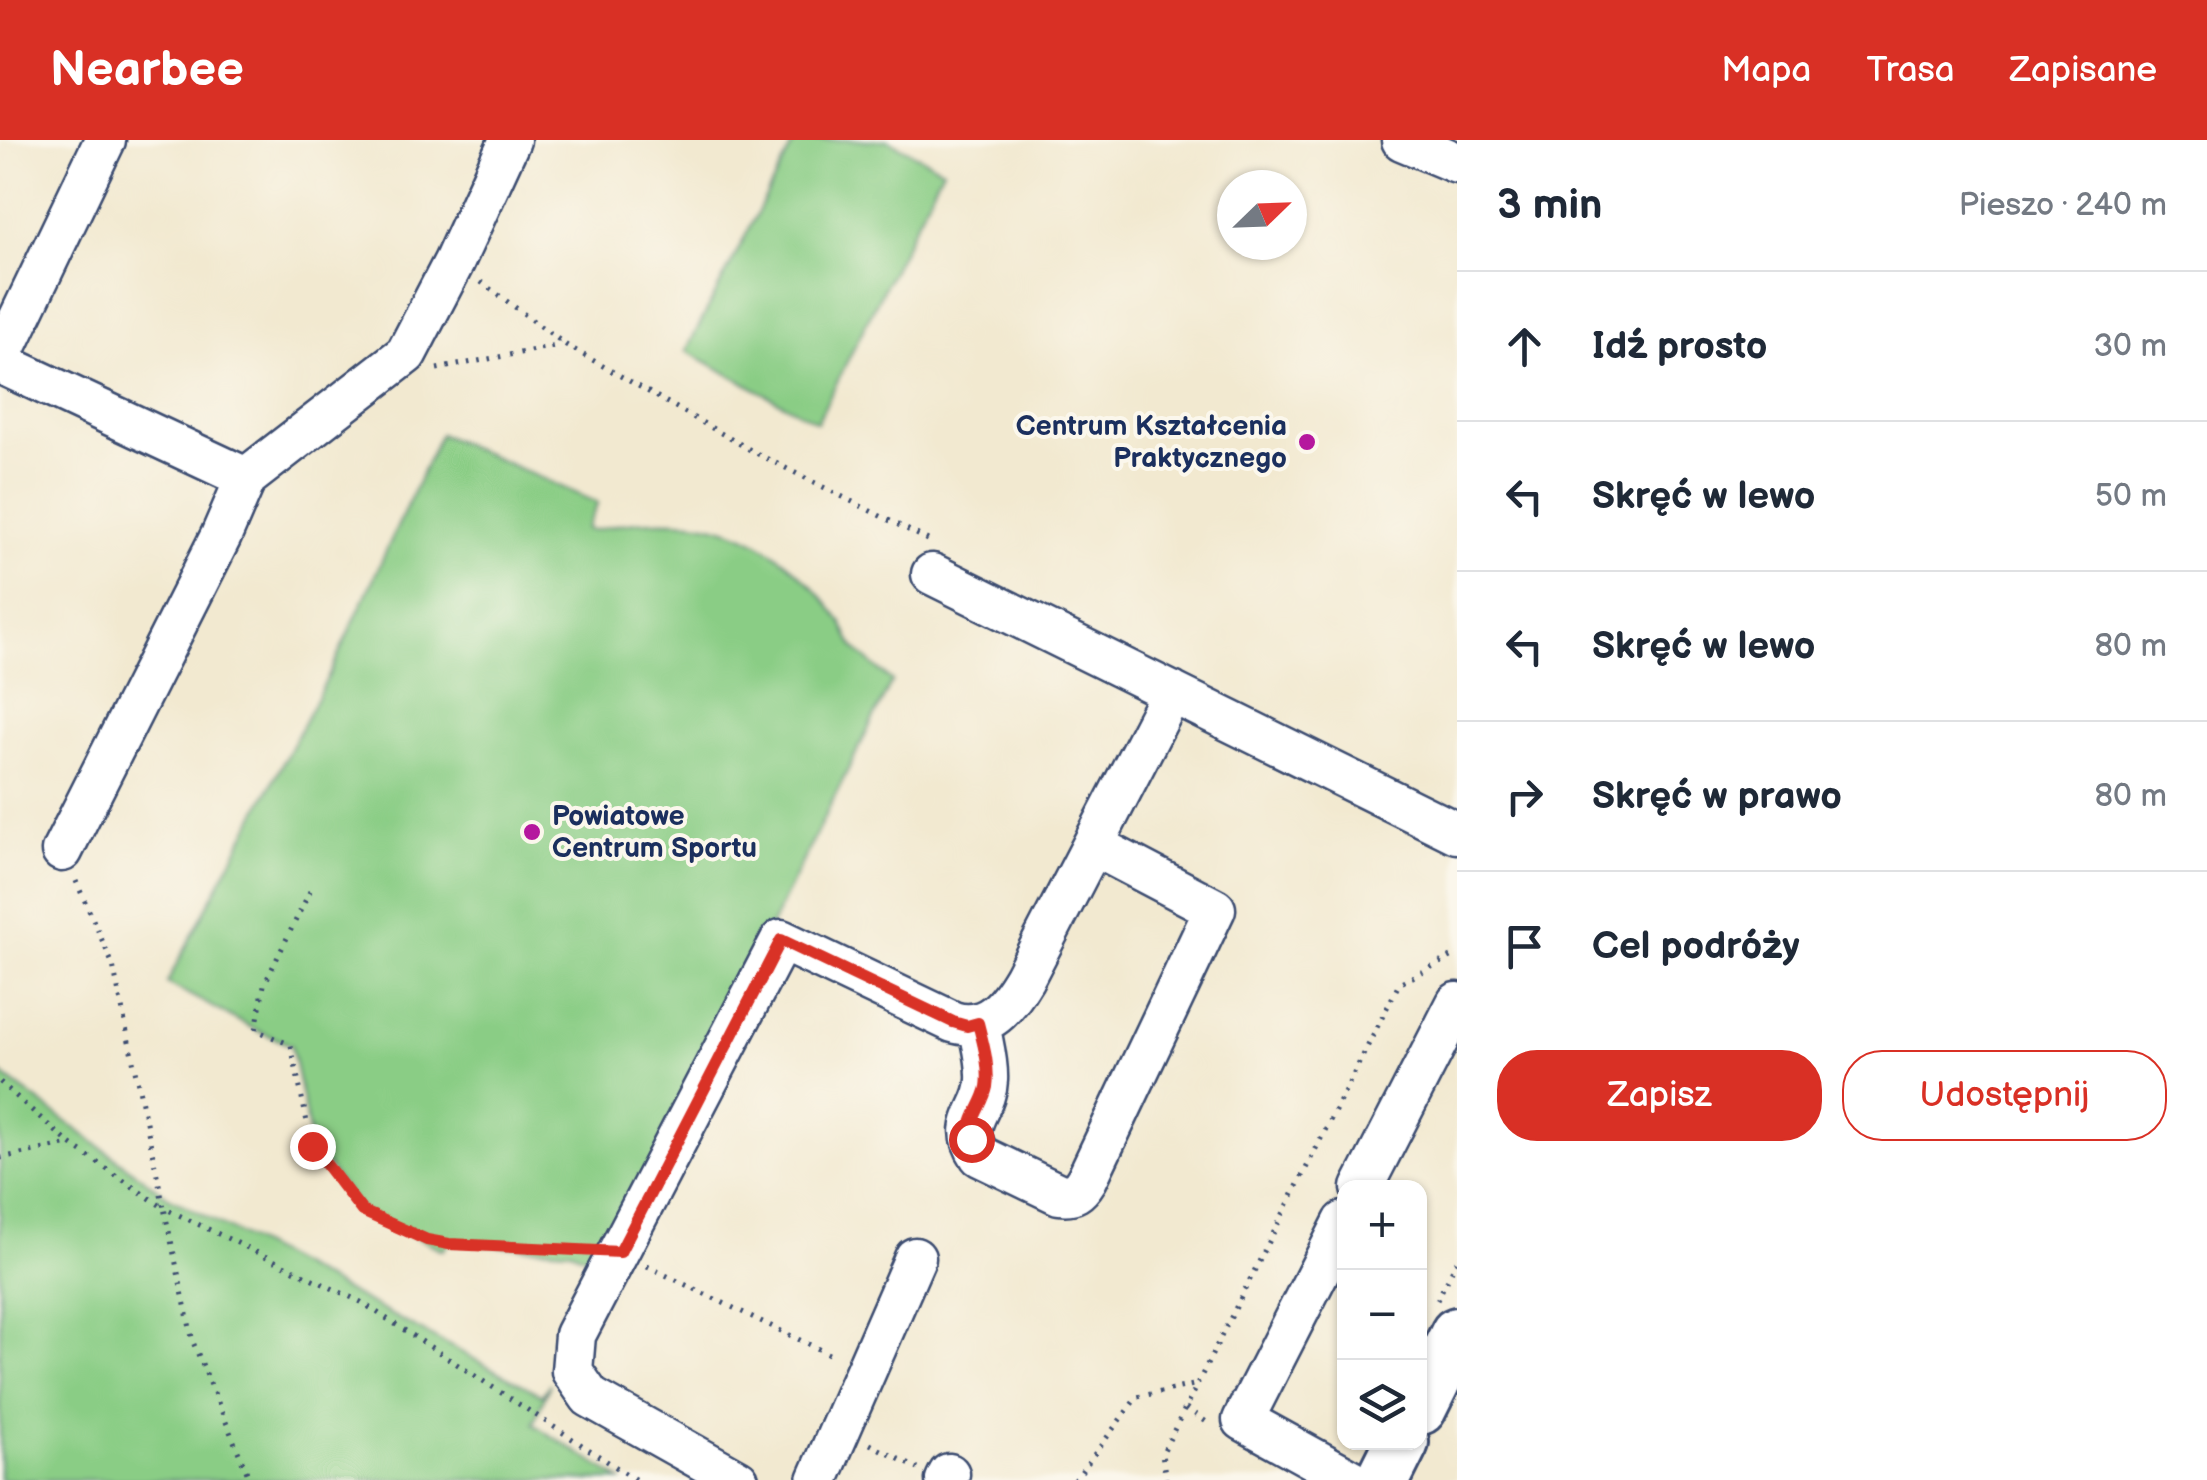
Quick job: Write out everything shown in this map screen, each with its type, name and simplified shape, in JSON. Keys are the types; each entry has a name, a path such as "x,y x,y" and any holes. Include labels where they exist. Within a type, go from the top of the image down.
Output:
{"main road":[{"path":"1427,1394 1457,1334"},
{"path":"1384,1480 1398,1450"}],"street":[{"path":"105,140 0,361 246,478"},
{"path":"62,852 221,536 246,478 406,354 510,140"},
{"path":"1402,140 1457,163"},
{"path":"932,574 1457,833"},
{"path":"738,1480 590,1398 572,1371 575,1335 781,940 967,1026 1008,1004 1172,692"},
{"path":"978,1023 988,1082 970,1125 974,1148 980,1156 1059,1194 1070,1196 1081,1190 1215,909 1092,846"},
{"path":"1366,1180 1457,1002"},
{"path":"1337,1236 1243,1420 1352,1480"},
{"path":"824,1478 840,1430 916,1258"}],"path":[{"path":"370,382 554,346 560,341"},
{"path":"62,852 114,965 193,1342 250,1480"},
{"path":"310,891 264,985 256,1030 290,1045 312,1146 362,1211 427,1240 449,1244 620,1252 866,1372"},
{"path":"1166,1480 1162,1454 1399,984 1457,954"},
{"path":"0,1082 70,1144 164,1208 361,1302 636,1480"},
{"path":"0,1158 70,1144"},
{"path":"1075,1480 1137,1397 1198,1384"},
{"path":"840,1430 940,1475"}],"green space":[{"path":"795,140 887,140 943,169 817,422 686,351"},
{"name":"Powiatowe Centrum Sportu","path":"440,434 598,503 586,529 645,521 693,522 716,526 757,542 809,583 838,617 854,646 892,681 603,1264 571,1250 449,1243 443,1250 362,1211 312,1146 291,1045 167,983 330,673"},
{"path":"0,1073 167,1196 542,1395 550,1384 533,1424 621,1480 0,1480"}],"place":[{"name":"Centrum Kształcenia Praktycznego","path":"1307,442"},
{"name":"Powiatowe Centrum Sportu","path":"532,832"}],"route":[{"path":"312,1146 362,1211 427,1240 620,1252 781,940 953,1022 967,1026 978,1023 988,1082 970,1125 971,1139"}]}
